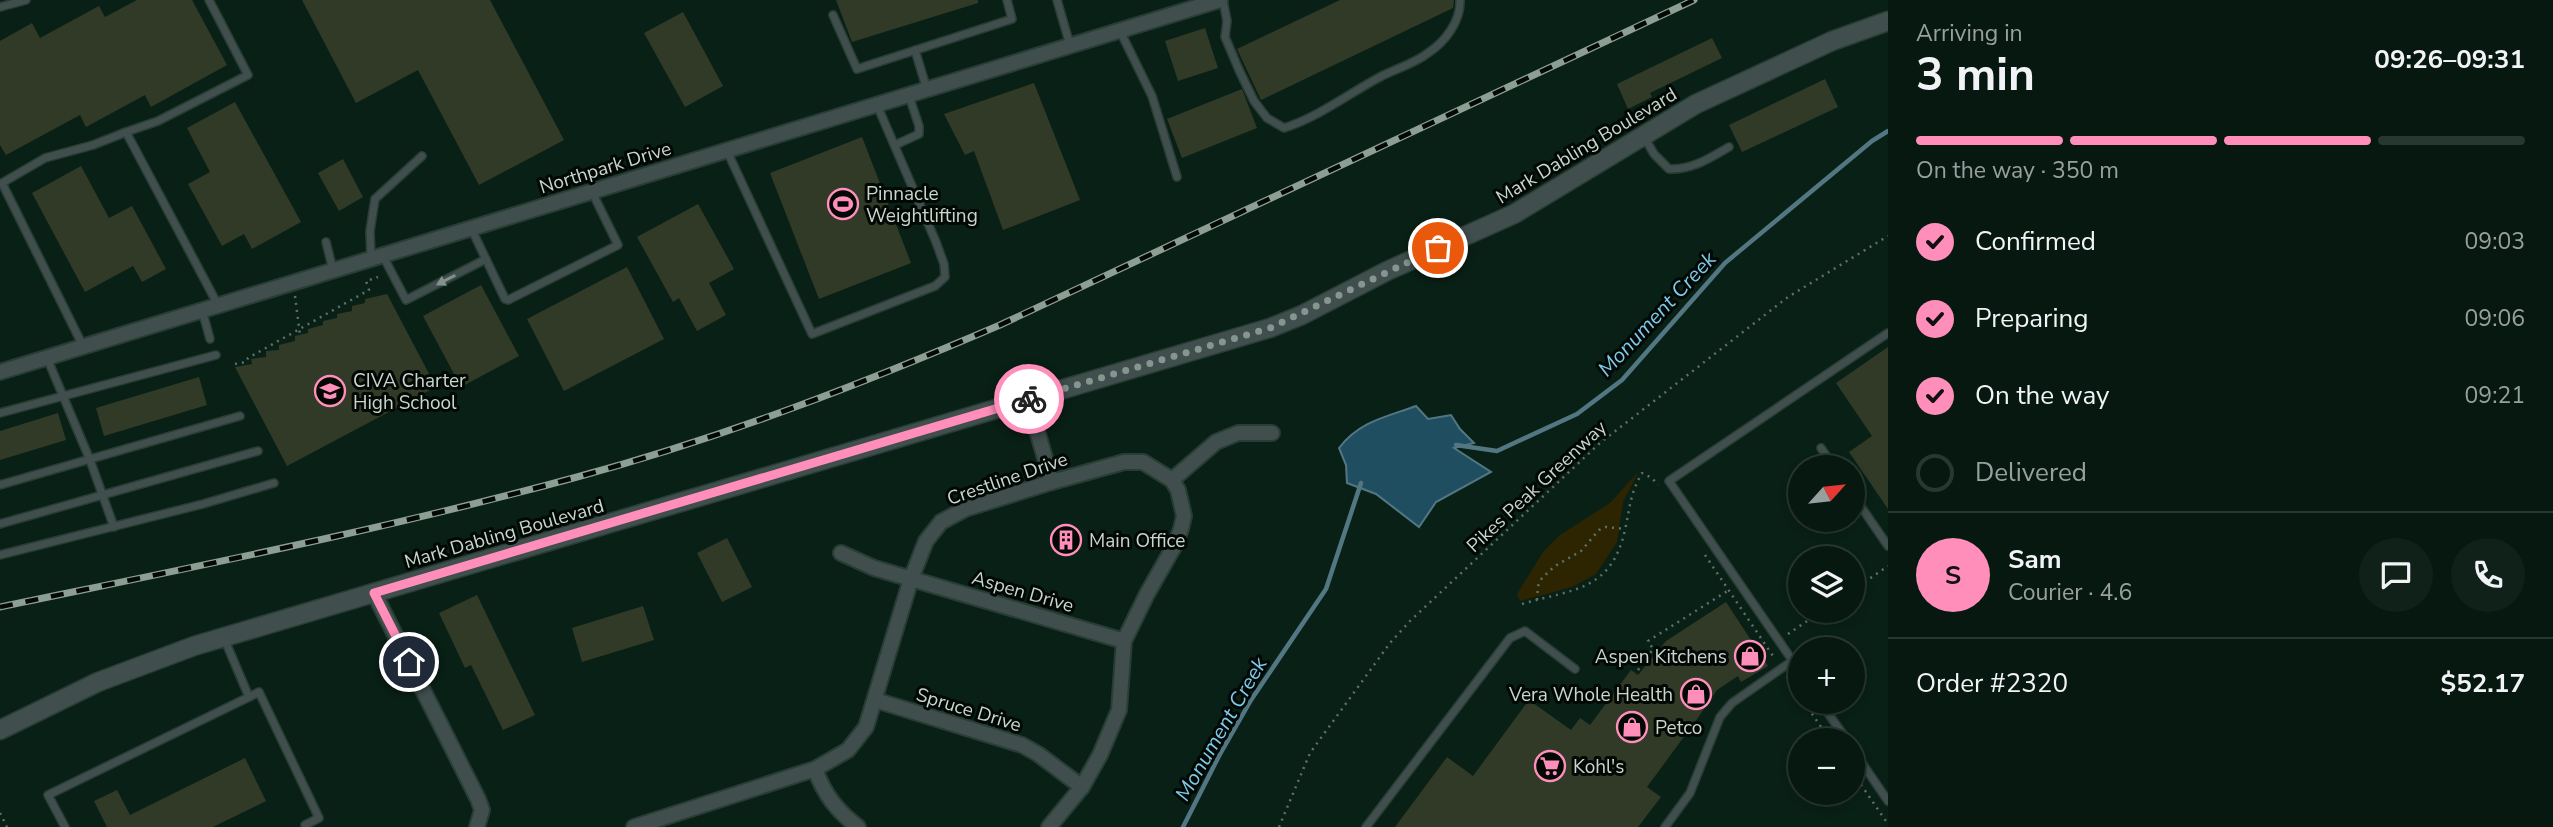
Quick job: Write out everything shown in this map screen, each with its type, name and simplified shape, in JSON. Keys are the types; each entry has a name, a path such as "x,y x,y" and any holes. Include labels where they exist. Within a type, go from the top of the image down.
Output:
{"street":[{"name":"Northpark Drive","path":"0,372 1222,0"},
{"name":"Mark Dabling Boulevard","path":"0,730 129,669 224,637 1234,340 1291,319 1387,271 1514,214 1696,104 1832,41 1888,21"},
{"path":"1028,400 1052,482"},
{"path":"1049,827 1082,787 1100,755 1119,710 1124,640 1176,543 1184,516 1182,501 1172,480 1216,442 1238,433 1272,433"},
{"name":"Crestline Drive","path":"634,827 815,769 837,758 858,739 866,727 911,579 926,541 933,530 951,515 1052,482 1133,460 1143,461 1172,480"},
{"name":"Aspen Drive","path":"841,553 874,568 1124,640"},
{"path":"374,593 478,799 482,810 477,827"},
{"name":"Spruce Drive","path":"875,699 1022,745 1082,787"},
{"path":"815,769 831,802 858,827"}],"lane":[{"path":"0,7 26,0"},
{"path":"84,346 1,181 44,158 93,145 158,121 248,75 209,0"},
{"path":"833,15 857,69 1012,19 1007,0"},
{"path":"1057,0 1070,46"},
{"path":"1222,0 1227,21 1225,37 1254,101 1267,118 1284,128 1303,122 1380,77 1429,53 1459,17 1460,0"},
{"path":"1120,31 1152,96 1177,177"},
{"path":"915,50 927,90"},
{"path":"895,145 919,134 909,96"},
{"path":"727,151 812,334 934,286 944,277 944,264 936,242 877,105"},
{"path":"126,132 218,306"},
{"path":"1643,135 1654,154 1669,169 1692,166 1729,147"},
{"path":"422,156 375,199 370,231 377,257 406,300 486,259"},
{"path":"471,228 505,299 509,300 618,245 592,191"},
{"path":"326,242 333,270"},
{"path":"202,310 210,340"},
{"path":"1788,655 1669,481 1888,333"},
{"path":"0,413 216,355"},
{"path":"47,358 90,460 114,527"},
{"path":"0,485 240,416"},
{"path":"1821,448 1826,455"},
{"path":"0,524 258,451"},
{"path":"0,555 203,504 274,482"},
{"path":"1866,514 1888,546"},
{"path":"1366,827 1510,638 1525,631 1575,669"},
{"path":"224,637 249,697"},
{"path":"1665,827 1690,793 1720,717 1732,703 1788,664"},
{"path":"65,827 48,795 259,692 319,818 305,825 306,827"},
{"path":"1865,767 1888,801"}],"path":[{"name":"Pikes Peak Greenway","path":"1279,827 1310,753 1390,643 1410,621 1600,443 1782,302 1888,236"},
{"path":"235,364 246,362 248,358 369,290 366,281 378,277"},
{"path":"295,296 300,335"},
{"path":"1522,604 1574,591 1587,586 1603,574 1615,559 1625,529 1632,490 1642,473 1652,478 1661,489"},
{"path":"1537,600 1542,578 1555,566 1581,551 1599,530 1606,527 1625,529"},
{"path":"1704,554 1767,648 1804,623"},
{"path":"1865,582 1888,566"},
{"path":"1638,670 1653,649 1648,641 1729,590"},
{"path":"1865,790 1888,824"},
{"path":"0,813 8,827"}],"shaded area":[{"path":"1639,471 1623,502 1617,542 1596,574 1572,587 1520,601 1517,594 1543,552 1560,535 1610,503"}],"water":[{"path":"1416,406 1428,419 1451,415 1474,443 1454,448 1491,472 1436,502 1419,527 1376,494 1347,483 1346,465 1339,448 1365,426"}],"building":[{"path":"137,0 192,0 227,65 151,107 145,95 86,127 80,115 6,155 0,145 0,41 32,23 40,38 99,6 105,17"},
{"path":"302,0 490,0 564,140 479,185 418,70 356,103"},
{"path":"836,0 978,0 978,3 852,42"},
{"path":"1340,0 1454,0 1453,8 1261,100 1237,49"},
{"path":"683,12 723,86 685,107 644,33"},
{"path":"1205,28 1218,68 1178,81 1165,41"},
{"path":"1712,38 1722,58 1650,93 1652,97 1628,109 1617,84"},
{"path":"1825,79 1838,107 1742,152 1729,125"},
{"path":"1034,83 1080,200 1003,230 974,151 965,155 944,114"},
{"path":"1242,89 1257,128 1182,158 1167,119"},
{"path":"235,102 301,222 252,249 244,234 222,246 188,184 210,172 187,128"},
{"path":"862,137 911,263 819,299 770,173"},
{"path":"343,159 363,197 339,211 318,173"},
{"path":"81,166 109,218 132,206 166,269 142,282 133,266 85,292 32,193"},
{"path":"698,204 734,269 709,283 726,315 697,331 679,298 673,302 637,237"},
{"path":"627,267 664,339 564,391 527,319"},
{"path":"481,285 519,356 461,387 423,316"},
{"path":"387,294 436,387 287,466 235,367 252,364 251,359 266,357 266,351 279,350 279,345 295,341 295,336 323,325 323,321 337,318 337,314 352,311 352,306 365,303 365,299"},
{"path":"1888,347 1888,509 1866,477 1866,455 1851,455 1849,452 1872,436 1836,383"},
{"path":"199,377 207,405 104,436 96,408"},
{"path":"58,413 66,440 0,460 0,431"},
{"path":"727,538 752,587 722,602 697,553"},
{"path":"477,595 535,715 503,730 471,665 465,668 439,613"},
{"path":"1726,602 1768,666 1741,682 1738,676 1717,690 1647,787 1661,797 1638,827 1395,827 1447,757 1473,776 1529,700 1571,730 1580,718 1590,725 1631,670 1638,675 1666,641"},
{"path":"643,606 654,640 582,662 572,628"},
{"path":"245,758 266,801 213,827 107,827 94,801 117,790 130,815"}],"waterway":[{"name":"Monument Creek","path":"1456,445 1497,451 1577,414 1622,380 1725,263 1872,141 1888,131"},
{"name":"Monument Creek","path":"1183,827 1251,700 1326,589 1361,483"}],"railway":[{"path":"0,607 434,514 631,462 738,427 896,368 1000,325 1694,0"}],"way so far":[{"path":"1029,399 1270,328 1438,248"}],"place":[{"name":"Pinnacle Weightlifting","path":"843,204"},
{"name":"CIVA Charter High School","path":"330,391"},
{"name":"Main Office","path":"1066,540"},
{"name":"Aspen Kitchens","path":"1750,656"},
{"name":"Vera Whole Health","path":"1696,694"},
{"name":"Petco","path":"1632,727"},
{"name":"Kohl's","path":"1550,766"}],"route":[{"path":"409,662 374,593 1029,399"}]}
